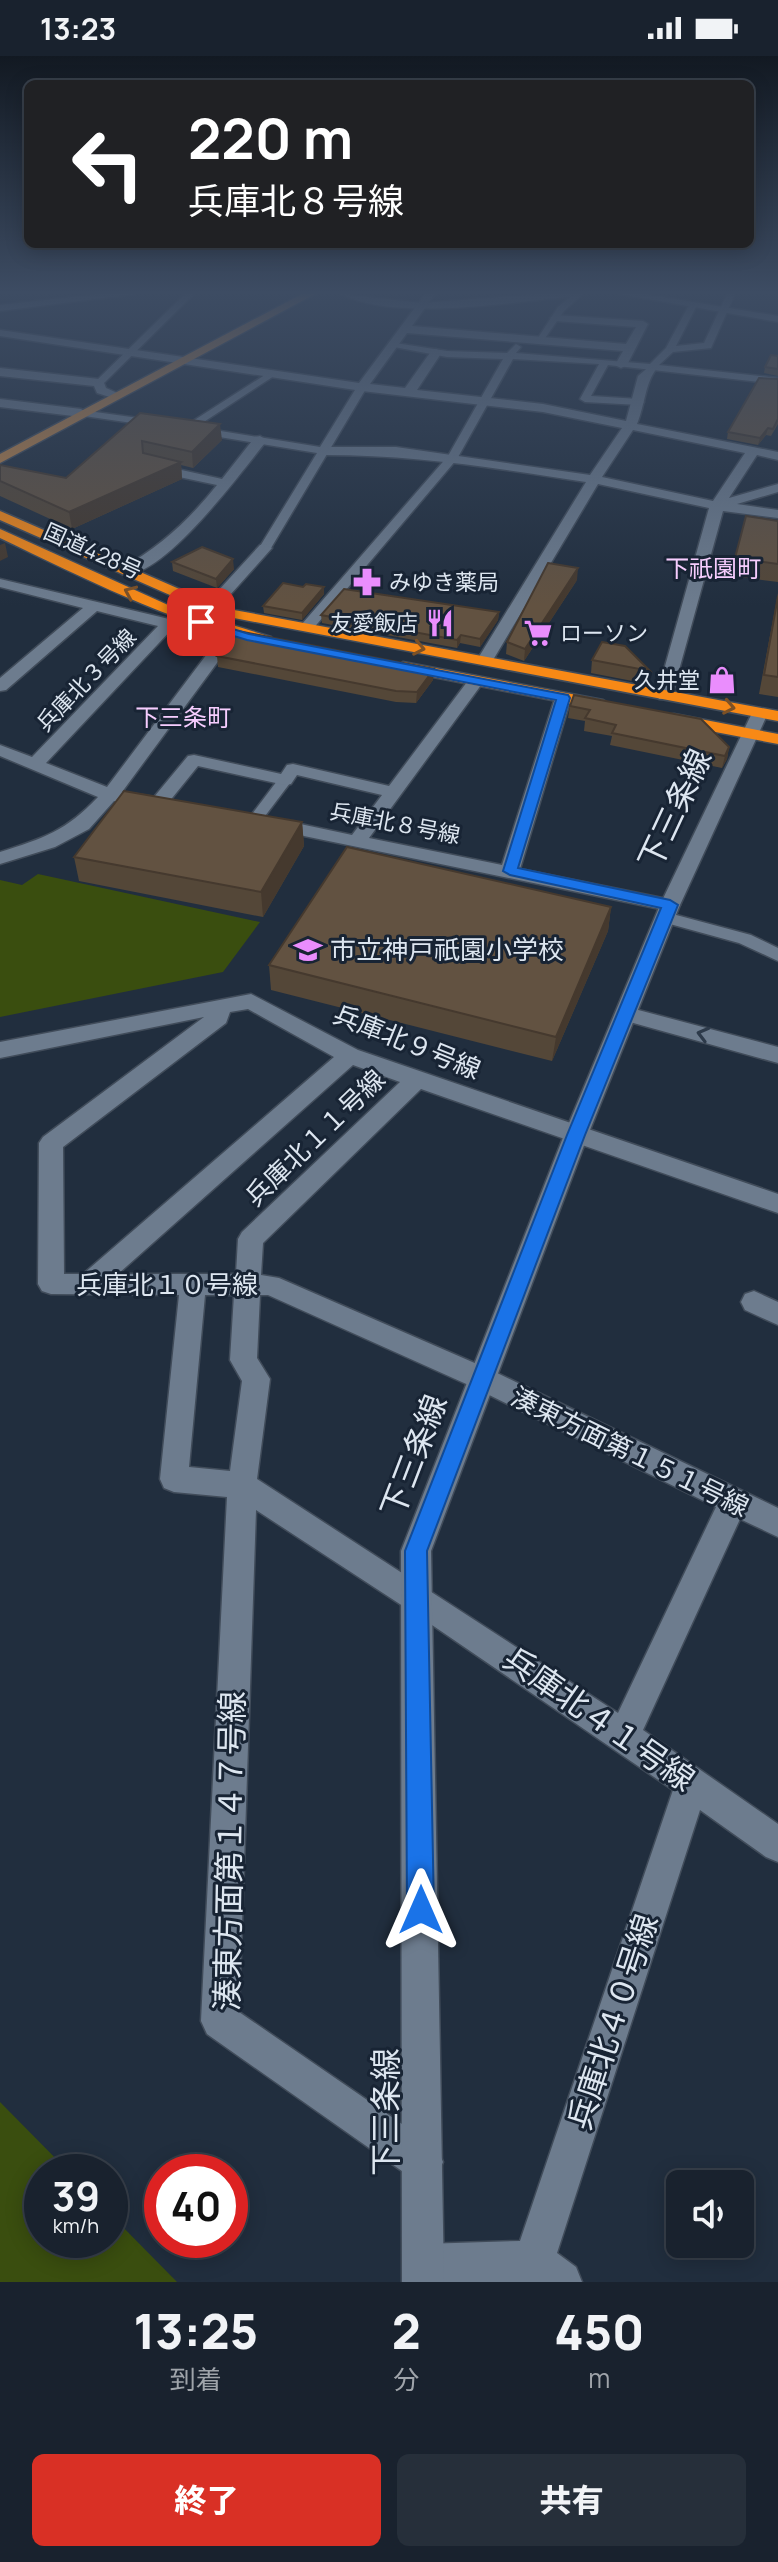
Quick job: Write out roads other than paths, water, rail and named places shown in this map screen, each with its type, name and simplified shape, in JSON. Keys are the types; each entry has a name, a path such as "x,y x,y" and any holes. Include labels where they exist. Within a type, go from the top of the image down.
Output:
{"highway":[{"name":"国道428号","path":"0,515 218,611 665,695 766,725"},
{"name":"国道428号","path":"0,533 201,622 231,633 278,643"},
{"path":"384,663 626,710"},
{"path":"658,716 766,725"}],"main road":[{"path":"0,459 110,398"}],"street":[{"path":"459,398 543,408 778,456"},
{"path":"485,660 594,479 630,426 640,398"},
{"path":"0,403 81,413"},
{"path":"127,571 154,558 179,537 260,440"},
{"path":"325,451 396,451 453,457 594,479 717,506 778,514"},
{"path":"665,695 717,506 753,451"},
{"path":"151,463 171,467 170,471 224,483"},
{"path":"717,506 778,488"},
{"path":"0,583 169,624 201,622 218,611 223,594 265,548"},
{"path":"0,686 93,607"},
{"name":"兵庫北３号線","path":"33,766 169,624"},
{"path":"0,858 48,843 82,825 110,795 231,633"},
{"path":"358,840 476,681"},
{"path":"510,871 563,698"},
{"name":"下三条線","path":"423,2273 416,1551 576,1135 668,911 766,725"},
{"path":"0,750 110,795 185,809"},
{"path":"158,804 194,760 285,780 293,769 393,792"},
{"name":"兵庫北８号線","path":"247,820 510,871 668,911"},
{"name":"兵庫北９号線","path":"0,1050 251,1001 350,1056 778,1204"},
{"name":"兵庫北１０号線","path":"220,1005 218,1018 51,1143 51,1284 270,1285 483,1379"},
{"path":"627,1014 778,1055"},
{"path":"88,1285 350,1056"},
{"name":"兵庫北１１号線","path":"242,1485 256,1379 243,1360 251,1239 417,1079"},
{"path":"193,1286 174,1479 242,1485"},
{"path":"754,1302 778,1314"},
{"name":"湊東方面第１５１号線","path":"483,1379 778,1523"},
{"name":"兵庫北４１号線","path":"242,1485 418,1596 624,1735 778,1845"},
{"name":"湊東方面第１４７号線","path":"242,1485 220,2021 423,2162"},
{"path":"624,1735 733,1503"},
{"name":"兵庫北４０号線","path":"547,2272 692,1783"},
{"path":"423,2273 547,2272"}],"lane":[{"path":"187,428 234,398"},
{"path":"265,548 356,398"},
{"path":"307,627 453,457 487,398"},
{"path":"586,398 639,402"},
{"path":"81,413 325,451"},
{"path":"247,820 285,780"},
{"path":"668,911 745,939 778,955"}],"place":[{"name":"みゆき薬局","path":"367,582"},
{"name":"友愛飯店","path":"440,623"},
{"name":"ローソン","path":"538,633"},
{"name":"久井堂","path":"722,680"},
{"name":"市立神戸祇園小学校","path":"308,950"}],"district":[{"name":"下祇園町","path":"713,569"},
{"name":"下三条町","path":"183,718"}]}
